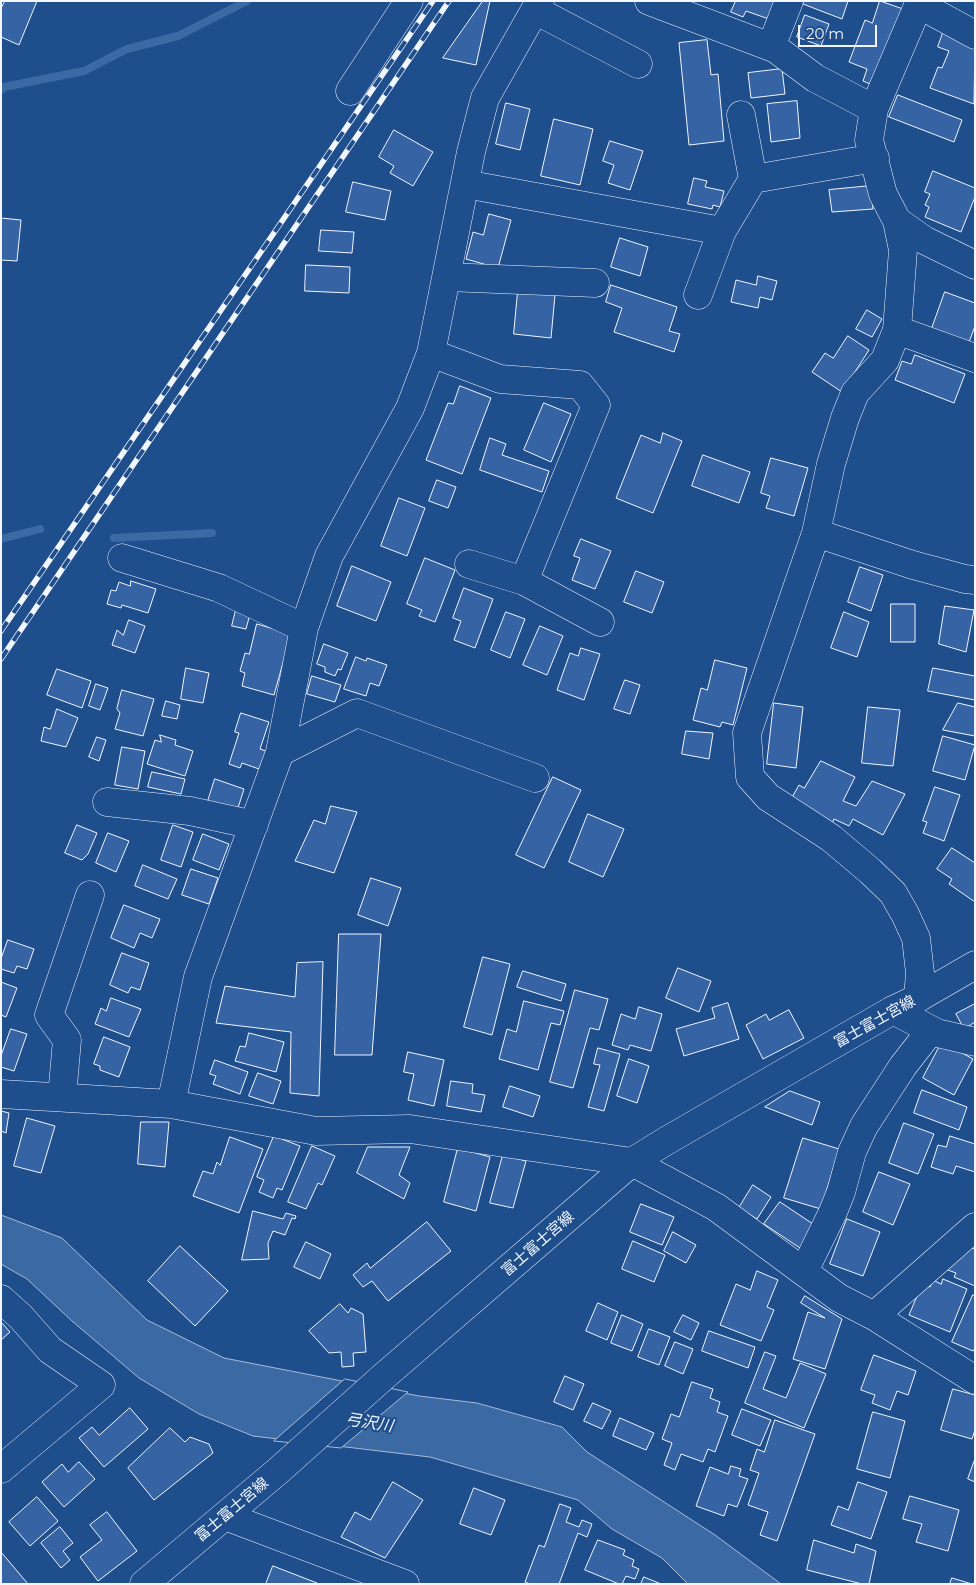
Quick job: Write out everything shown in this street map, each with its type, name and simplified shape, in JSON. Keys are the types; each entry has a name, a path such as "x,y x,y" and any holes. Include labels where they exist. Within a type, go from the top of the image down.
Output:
{"street":[{"path":"350,91 409,1"},
{"path":"649,1 776,48 814,78 874,109"},
{"path":"770,46 789,1"},
{"path":"918,998 920,973 916,938 906,914 893,892 831,838 768,797 750,778 747,733 816,533 831,464 845,418 855,393 885,360 898,330 903,250 897,221 883,194 869,140 874,109 919,3 975,35"},
{"path":"171,1104 198,977 280,752 304,628 329,556 410,408 431,353 471,152 485,98 537,6 638,64"},
{"path":"698,295 722,231 753,179 741,115"},
{"path":"753,179 875,158"},
{"path":"465,184 722,231"},
{"path":"897,221 924,240 975,265"},
{"path":"447,277 595,283"},
{"path":"898,330 975,358"},
{"path":"431,353 500,379 580,385 596,405 524,581"},
{"path":"816,533 913,565 975,580"},
{"path":"122,558 219,588 304,628"},
{"path":"469,564 524,581 600,622"},
{"path":"280,752 357,713 535,778"},
{"path":"107,802 190,811 254,825"},
{"path":"62,1097 67,1040 49,1015 90,895"},
{"name":"富士富士宮線","path":"144,1584 302,1450 632,1162 893,1010 918,998 975,965"},
{"path":"893,1010 937,1033 975,1042"},
{"path":"804,1271 836,1205 852,1152 864,1126 903,1066 931,1030"},
{"path":"1,1094 171,1104 316,1131 410,1129 632,1162 716,1207 839,1298 874,1316 975,1380"},
{"path":"874,1316 975,1227"},
{"path":"1,1299 21,1317 50,1350 101,1385 1,1469"},
{"path":"225,1516 405,1584"}],"water":[{"name":"弓沢川","path":"1,1215 62,1238 147,1320 224,1358 419,1396 477,1403 562,1427 587,1452 715,1535 781,1584 688,1584 662,1558 612,1529 578,1500 430,1457 253,1436 199,1414 139,1378 72,1321 27,1279 1,1264"}],"pier":[{"path":"345,1379 408,1392 341,1448 274,1441"}],"building":[{"path":"5,1 37,1 19,45 1,37 1,9"},
{"path":"483,1 490,1 476,65 443,58"},
{"path":"736,1 774,1 769,19 746,11 743,17 731,12"},
{"path":"804,1 848,1 842,19 803,4"},
{"path":"880,1 906,10 877,87 863,81 867,69 849,62 865,20 872,23"},
{"path":"805,15 829,24 821,46 797,37"},
{"path":"944,30 975,41 974,104 930,88 938,67 942,68 949,51 938,47"},
{"path":"707,40 711,75 718,74 724,141 689,145 679,43"},
{"path":"782,69 785,94 751,98 748,73"},
{"path":"898,95 962,120 954,142 889,117"},
{"path":"797,101 800,138 771,142 767,104"},
{"path":"506,103 530,109 520,150 496,144"},
{"path":"554,119 593,129 580,185 541,176"},
{"path":"394,130 433,152 413,186 390,173 394,166 379,157"},
{"path":"610,141 643,151 630,190 608,183 614,165 603,161"},
{"path":"933,171 975,188 975,197 961,232 925,217 929,207 925,205 930,194 925,192"},
{"path":"694,178 707,181 705,187 724,191 720,207 713,205 712,209 688,204"},
{"path":"353,182 391,191 385,220 346,212"},
{"path":"871,186 873,209 832,212 829,190"},
{"path":"489,214 511,220 498,268 466,259 473,232 483,235"},
{"path":"1,218 21,220 17,261 1,260"},
{"path":"321,230 354,232 352,253 319,251"},
{"path":"620,238 648,247 640,276 611,267"},
{"path":"306,265 350,267 349,293 305,291"},
{"path":"758,276 777,281 772,300 760,297 758,308 731,302 736,280 756,285"},
{"path":"611,285 677,307 669,331 680,334 674,352 614,332 622,308 606,302"},
{"path":"518,291 555,295 551,338 514,334"},
{"path":"945,292 975,303 975,326 968,345 931,331"},
{"path":"867,310 882,319 872,337 856,329"},
{"path":"848,336 869,350 842,392 812,372 825,353 833,358"},
{"path":"915,355 965,374 954,403 895,380 902,361 911,364"},
{"path":"460,386 491,398 462,474 426,460 448,403 453,404"},
{"path":"544,403 571,414 551,462 524,450"},
{"path":"663,433 682,441 653,513 616,498 641,435 660,443"},
{"path":"490,438 506,444 502,455 549,471 542,492 480,470"},
{"path":"703,455 750,472 739,503 692,486"},
{"path":"771,458 808,468 794,516 766,508 770,496 761,493"},
{"path":"437,480 456,487 448,508 429,501"},
{"path":"399,498 425,508 407,556 381,546"},
{"path":"581,539 611,551 595,589 572,580 580,558 574,556"},
{"path":"425,558 455,570 435,622 419,616 422,610 407,604"},
{"path":"352,566 391,582 376,621 337,606"},
{"path":"860,567 883,575 871,611 848,602"},
{"path":"636,571 664,582 652,613 624,602"},
{"path":"131,581 156,589 148,613 122,605 121,608 107,604 111,590 116,591 119,582 130,586"},
{"path":"464,588 493,599 475,648 454,640 461,621 453,618"},
{"path":"891,604 915,604 915,642 891,642"},
{"path":"945,606 974,610 966,652 939,644"},
{"path":"236,610 250,614 246,629 232,626"},
{"path":"506,612 525,619 510,658 491,650"},
{"path":"844,612 869,622 857,657 831,648"},
{"path":"129,620 145,626 135,653 112,645 117,630 123,635"},
{"path":"257,624 291,634 274,695 242,686 245,673 240,671 245,653 249,654"},
{"path":"540,626 563,636 547,675 523,665"},
{"path":"324,644 348,653 341,670 338,669 335,676 325,672 325,667 317,664"},
{"path":"581,648 600,654 584,700 557,690 570,653 578,656"},
{"path":"356,657 366,661 367,658 387,665 379,686 370,683 366,696 344,689"},
{"path":"715,660 747,668 733,725 722,722 720,727 693,720 701,688 707,690"},
{"path":"186,668 209,673 203,703 181,699"},
{"path":"933,668 975,676 975,700 928,691"},
{"path":"57,669 91,681 82,708 47,695"},
{"path":"312,676 341,685 335,702 307,694"},
{"path":"625,680 640,685 630,714 614,709"},
{"path":"96,684 108,688 100,710 89,706"},
{"path":"122,690 154,699 143,736 115,729 120,713 117,709"},
{"path":"166,701 180,705 177,719 162,716"},
{"path":"774,703 803,707 796,768 767,764"},
{"path":"958,703 975,707 975,736 943,730"},
{"path":"868,707 900,710 893,766 862,763"},
{"path":"57,709 78,718 66,747 41,741 44,727 50,729"},
{"path":"241,713 269,722 260,749 266,751 259,769 242,763 240,768 229,764 239,733 235,732"},
{"path":"686,731 713,733 709,759 682,754"},
{"path":"160,735 176,740 175,745 193,751 185,776 147,764 155,740 161,742"},
{"path":"943,736 975,745 965,780 933,771"},
{"path":"97,737 106,740 99,761 89,757"},
{"path":"122,747 145,751 138,789 115,785"},
{"path":"821,761 855,777 843,801 856,806 872,781 905,794 883,835 853,819 849,826 834,819 831,826 791,799 799,785 804,788"},
{"path":"152,772 185,779 181,794 148,787"},
{"path":"553,777 581,790 544,868 516,855"},
{"path":"215,779 244,789 237,811 208,801"},
{"path":"935,787 960,795 944,841 923,833 927,822 923,821"},
{"path":"331,806 357,812 334,873 295,861 314,820 325,824"},
{"path":"588,814 624,829 603,877 569,862"},
{"path":"77,825 97,833 88,854 82,860 65,853"},
{"path":"173,825 193,832 181,867 161,860"},
{"path":"108,833 129,841 116,872 96,863"},
{"path":"203,834 229,844 219,870 193,860"},
{"path":"952,848 975,863 975,902 949,884 952,879 937,869"},
{"path":"143,865 177,879 168,899 135,886"},
{"path":"191,869 218,878 209,904 182,895"},
{"path":"371,878 401,888 388,926 358,915"},
{"path":"124,905 160,919 152,938 140,933 134,948 111,938"},
{"path":"339,934 381,934 372,1055 335,1055"},
{"path":"8,940 34,949 27,969 17,966 14,973 1,969 1,959"},
{"path":"122,953 149,963 140,990 131,987 128,993 110,985"},
{"path":"483,957 510,964 492,1035 464,1027"},
{"path":"323,962 319,1096 290,1093 291,1032 216,1023 225,986 295,997 297,963"},
{"path":"678,968 711,981 699,1012 666,998"},
{"path":"523,971 566,984 561,1001 517,987"},
{"path":"1,982 17,988 6,1017 1,1015"},
{"path":"575,990 608,999 599,1030 590,1028 573,1088 550,1082"},
{"path":"111,998 141,1009 129,1037 95,1024 101,1008 106,1011"},
{"path":"524,1001 564,1011 560,1025 551,1023 538,1070 499,1059 507,1029 516,1032"},
{"path":"728,1003 739,1039 684,1056 676,1029 715,1018 712,1008"},
{"path":"975,1004 975,1022 964,1029 956,1014"},
{"path":"639,1007 662,1014 651,1051 630,1045 628,1050 612,1045 621,1014 635,1019"},
{"path":"789,1010 804,1038 763,1059 746,1025 766,1014 769,1020"},
{"path":"11,1029 27,1034 14,1071 1,1067 1,1056"},
{"path":"249,1033 284,1042 276,1072 235,1061 240,1046 245,1047"},
{"path":"104,1037 130,1047 119,1077 100,1070 100,1066 94,1064"},
{"path":"942,1042 973,1059 954,1095 923,1078"},
{"path":"598,1048 620,1054 604,1111 588,1107 600,1065 594,1064"},
{"path":"408,1052 444,1060 434,1106 408,1100 414,1074 404,1072"},
{"path":"629,1059 649,1066 637,1103 617,1096"},
{"path":"215,1060 248,1072 240,1094 213,1084 216,1076 210,1074"},
{"path":"258,1073 281,1081 273,1104 249,1096"},
{"path":"451,1081 473,1084 472,1093 485,1095 481,1112 447,1106"},
{"path":"510,1086 540,1096 533,1117 503,1107"},
{"path":"922,1090 967,1107 959,1130 914,1113"},
{"path":"790,1091 820,1102 812,1125 765,1107"},
{"path":"1,1111 9,1113 6,1133 1,1131"},
{"path":"27,1118 55,1126 41,1173 14,1166"},
{"path":"141,1122 169,1122 165,1167 138,1164"},
{"path":"904,1123 934,1134 918,1174 889,1163"},
{"path":"274,1136 300,1146 282,1190 277,1188 273,1198 259,1192 264,1180 257,1177"},
{"path":"950,1136 975,1144 975,1172 956,1166 953,1174 931,1167 938,1145 946,1147"},
{"path":"230,1137 263,1149 239,1213 193,1196 203,1171 213,1174 217,1162 220,1165"},
{"path":"803,1138 839,1149 821,1209 784,1198"},
{"path":"312,1146 335,1156 322,1185 318,1183 306,1209 288,1202"},
{"path":"368,1147 410,1147 399,1175 410,1183 404,1199 357,1173"},
{"path":"458,1148 490,1157 476,1211 444,1202"},
{"path":"503,1155 526,1161 513,1208 490,1203"},
{"path":"879,1172 910,1184 893,1225 863,1212"},
{"path":"753,1185 771,1197 757,1219 739,1208"},
{"path":"780,1202 816,1226 800,1248 764,1224"},
{"path":"641,1204 674,1217 662,1245 630,1232"},
{"path":"253,1211 283,1219 286,1213 296,1216 295,1219 292,1218 285,1235 273,1231 268,1243 269,1259 242,1260"},
{"path":"847,1219 880,1232 863,1276 830,1264"},
{"path":"427,1222 451,1251 388,1301 372,1281 363,1287 353,1275 367,1263 370,1268"},
{"path":"673,1232 696,1245 686,1263 664,1251"},
{"path":"633,1241 665,1255 654,1282 622,1269"},
{"path":"306,1242 331,1254 320,1279 294,1267"},
{"path":"180,1246 228,1291 195,1326 148,1281"},
{"path":"968,1247 975,1249 975,1286 954,1277 956,1273 948,1270 946,1267"},
{"path":"757,1271 778,1280 767,1307 774,1310 761,1341 720,1325 736,1284 750,1290"},
{"path":"943,1279 967,1289 950,1332 909,1315 922,1284 930,1287 933,1280 941,1284"},
{"path":"973,1295 975,1296 975,1348 973,1351 952,1342"},
{"path":"805,1296 842,1319 825,1369 793,1359 808,1312 825,1318 801,1303"},
{"path":"598,1303 618,1312 607,1340 586,1331"},
{"path":"340,1304 348,1313 351,1308 363,1314 366,1352 353,1353 354,1366 342,1367 341,1352 329,1353 309,1331"},
{"path":"622,1315 643,1324 632,1351 611,1343"},
{"path":"683,1315 699,1323 691,1340 674,1332"},
{"path":"1,1322 10,1332 1,1340"},
{"path":"649,1329 670,1337 659,1365 638,1357"},
{"path":"709,1331 755,1347 748,1368 702,1351"},
{"path":"675,1342 693,1349 683,1374 665,1366"},
{"path":"765,1352 776,1356 763,1389 786,1398 800,1363 826,1374 804,1428 745,1403"},
{"path":"874,1355 916,1371 908,1395 897,1391 890,1410 872,1403 875,1395 861,1390"},
{"path":"565,1376 584,1384 573,1410 554,1402"},
{"path":"692,1382 713,1389 710,1398 720,1402 717,1412 728,1416 715,1452 708,1449 703,1462 681,1454 675,1470 664,1465 672,1443 662,1439 671,1414 679,1417"},
{"path":"953,1389 975,1395 975,1430 972,1439 941,1430"},
{"path":"593,1403 611,1411 602,1429 584,1421"},
{"path":"130,1408 148,1429 104,1467 79,1438 92,1427 99,1435"},
{"path":"742,1409 771,1420 760,1446 732,1435"},
{"path":"873,1412 905,1421 890,1478 857,1469"},
{"path":"620,1418 654,1433 646,1450 613,1436"},
{"path":"775,1420 815,1434 777,1541 760,1535 768,1512 748,1505 759,1473 750,1470 757,1449 764,1452"},
{"path":"170,1428 185,1442 190,1437 209,1444 213,1453 154,1500 128,1468"},
{"path":"975,1459 975,1482 968,1479"},
{"path":"79,1462 95,1479 64,1507 42,1482 62,1464 68,1472"},
{"path":"731,1466 741,1469 739,1476 748,1479 737,1507 728,1504 724,1516 696,1506 710,1467 728,1474"},
{"path":"393,1482 423,1500 385,1558 341,1537 355,1512 370,1520"},
{"path":"858,1482 887,1492 871,1539 831,1525 838,1506 848,1510"},
{"path":"474,1488 505,1500 491,1535 460,1524"},
{"path":"910,1496 959,1510 948,1551 916,1542 922,1524 903,1519"},
{"path":"37,1497 58,1521 30,1546 9,1522"},
{"path":"560,1504 571,1508 566,1522 579,1527 582,1520 592,1524 587,1537 578,1533 559,1584 530,1584 525,1582 539,1545 544,1547"},
{"path":"107,1512 137,1551 98,1581 80,1557 102,1540 90,1525"},
{"path":"60,1527 73,1543 63,1551 70,1560 61,1568 41,1543"},
{"path":"598,1540 625,1550 623,1555 634,1560 632,1566 639,1569 635,1579 626,1576 622,1584 619,1584 585,1570"},
{"path":"814,1540 854,1553 856,1544 876,1551 869,1584 862,1584 807,1570"},
{"path":"1,1552 28,1584 1,1584"},
{"path":"273,1566 317,1583 317,1584 266,1584"},
{"path":"644,1577 661,1584 641,1584"},
{"path":"952,1578 972,1584 950,1584"}],"waterway":[{"path":"1,90 4,87 84,71 127,49 178,36 247,1"},
{"path":"1,539 40,529"},
{"path":"114,538 212,533"}],"railway":[{"path":"1,631 433,1"},
{"path":"1,659 449,1"}]}
